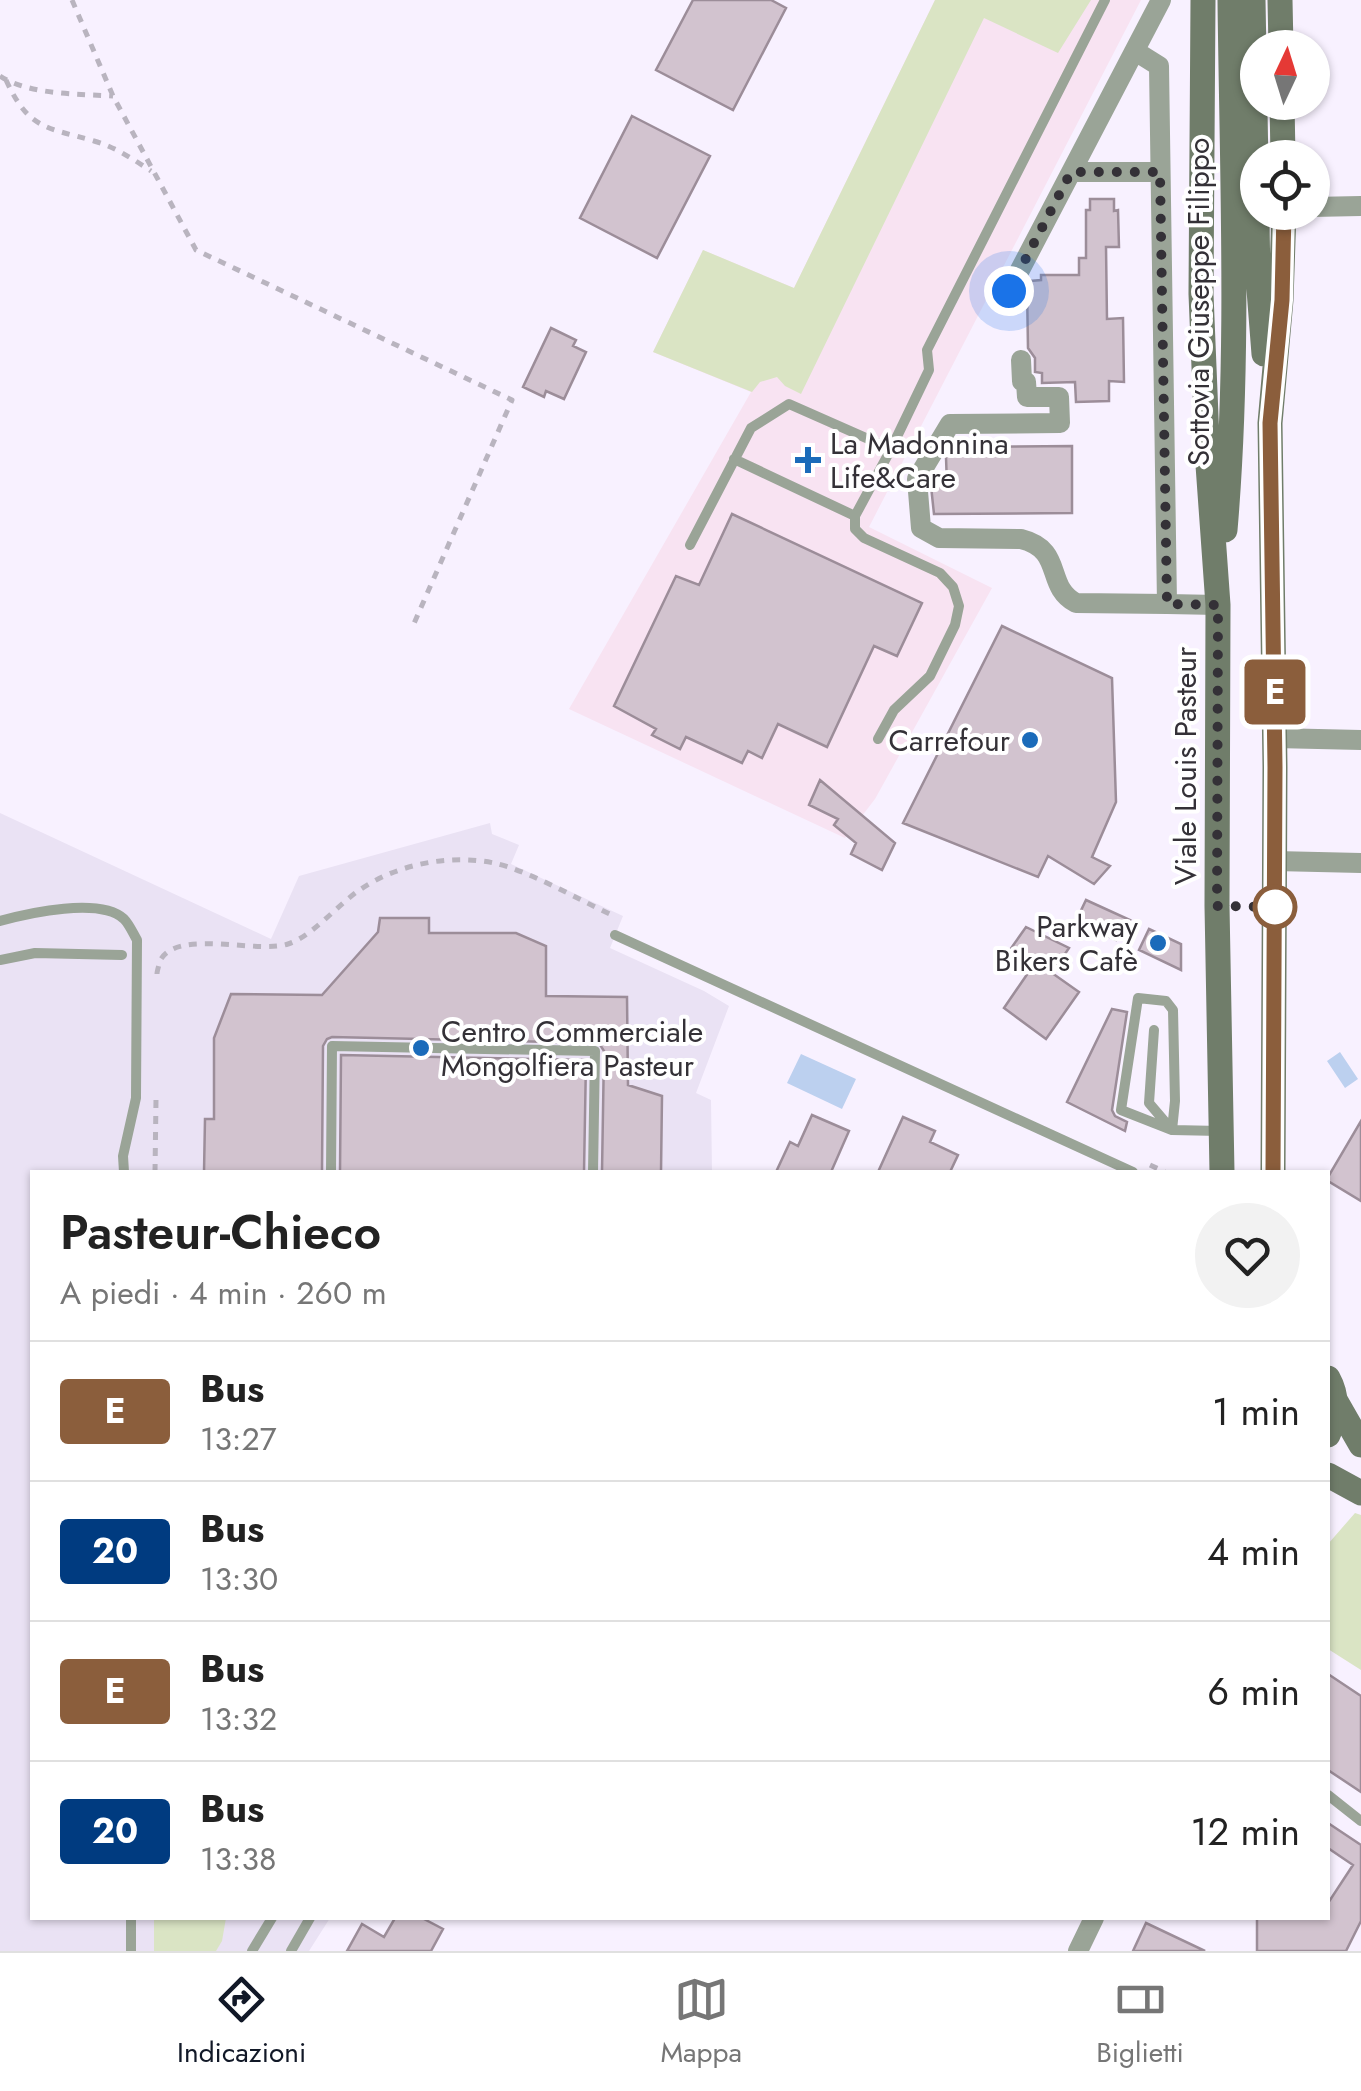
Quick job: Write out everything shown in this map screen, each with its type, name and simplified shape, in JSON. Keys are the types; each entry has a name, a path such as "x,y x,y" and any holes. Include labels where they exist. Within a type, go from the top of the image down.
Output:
{"main road":[{"name":"Viale Louis Pasteur","path":"1203,0 1202,294 1218,605 1217,906 1222,1170"},
{"name":"Sottovia Giuseppe Filippo","path":"1218,605 1232,450 1230,0"},
{"name":"Sottovia Giuseppe Filippo","path":"1254,0 1258,276 1270,423"},
{"path":"1280,0 1281,30"},
{"path":"1273,1170 1275,738 1270,423 1282,300 1284,230"},
{"path":"1330,1431 1331,1388"},
{"path":"1331,1388 1361,1444"},
{"path":"1330,1476 1361,1493"}],"street":[{"path":"1009,291 1161,0"},
{"path":"1135,51 1159,66 1167,604"},
{"path":"1071,172 1160,172"},
{"path":"1330,207 1361,206"},
{"path":"1022,360 1027,397 1059,397 1060,423 950,424 918,479 921,528 939,538 1030,541 1047,553 1064,594 1076,603 1218,605"},
{"path":"1275,738 1361,740"},
{"path":"1275,862 1361,863"},
{"path":"1078,1951 1093,1920"}],"lane":[{"path":"878,739 894,710 930,676 955,625 959,606 953,587 940,573 864,538 855,530 854,516 929,370 927,350 1105,0"},
{"path":"690,545 750,428 789,404 891,450"},
{"path":"734,459 854,516"},
{"path":"0,921 73,908 110,910 125,920 137,940 136,1098 123,1156 124,1170"},
{"path":"615,935 1129,1170"},
{"path":"0,960 35,953 122,955"},
{"path":"1172,1130 1173,1010 1166,1001 1138,998 1121,1110 1172,1130 1221,1130"},
{"path":"1154,1030 1149,1102 1172,1130"},
{"path":"331,1170 332,1046 595,1051 594,1170"},
{"path":"1330,1797 1361,1821"},
{"path":"131,1920 131,1951"},
{"path":"252,1951 271,1920"},
{"path":"290,1951 309,1920"}],"path":[{"path":"72,0 113,96 196,250 512,400 412,628"},
{"path":"3,78 46,92 113,96"},
{"path":"3,78 17,104 38,124 109,147 154,172"},
{"path":"156,976 160,960 171,950 192,944 288,944 384,876 415,865 454,860 493,863 520,872 628,922"},
{"path":"155,1170 156,1091"},
{"path":"1147,1164 1160,1170"}],"shaded area":[{"name":"La Madonnina Life&Care","path":"935,0 1141,0 869,527 992,588 875,799 845,838 569,709 751,392 653,352 703,250 794,288"},
{"path":"0,813 271,939 299,876 490,823 492,834 519,845 511,864 623,916 610,948 729,1006 696,1093 711,1100 712,1170 30,1170 30,1920 329,1920 309,1951 0,1951"}],"green space":[{"path":"935,0 1091,0 1058,53 984,18 801,394 777,377 760,382 752,392 653,352 703,250 794,288"},
{"path":"1355,1513 1361,1515 1361,1670 1330,1650 1330,1542"},
{"path":"154,1920 226,1920 216,1951 154,1951"}],"water":[{"path":"1340,1052 1358,1079 1345,1088 1327,1061"},
{"path":"801,1054 856,1079 842,1109 787,1083"}],"building":[{"path":"693,0 771,0 786,8 733,110 656,70"},
{"path":"632,116 710,156 657,258 580,218"},
{"path":"1090,199 1114,199 1114,211 1118,210 1119,247 1106,247 1107,319 1123,318 1124,382 1109,381 1109,401 1076,402 1075,382 1042,383 1042,373 1035,372 1035,358 1028,348 1027,287 1030,281 1041,280 1041,275 1079,275 1079,258 1086,258 1086,210 1090,210"},
{"path":"551,328 576,340 573,346 586,352 564,399 546,391 544,397 523,387"},
{"path":"1072,446 1072,513 934,514 931,486 947,486 946,457 952,447"},
{"path":"732,514 922,603 897,656 874,646 827,747 778,724 762,758 748,751 742,763 686,737 680,749 652,735 656,729 614,706 676,576 699,585"},
{"name":"Carrefour","path":"1002,626 1112,678 1116,802 1092,857 1110,866 1094,884 1048,856 1038,877 903,823"},
{"path":"820,780 895,843 882,870 851,854 856,843 834,825 838,819 809,805"},
{"path":"1086,900 1130,920 1116,940 1076,921"},
{"path":"380,918 429,918 429,933 516,933 546,946 546,996 627,997 628,1085 662,1096 661,1170 602,1170 604,1051 599,1043 332,1037 323,1046 322,1170 204,1170 205,1119 214,1119 214,1038 231,994 322,995 378,932"},
{"path":"1026,927 1069,948 1052,973 1079,992 1046,1039 1004,1008 1028,973 1005,957"},
{"path":"1149,929 1181,944 1181,970 1139,950"},
{"path":"1112,1009 1127,1012 1112,1110 1127,1122 1125,1131 1067,1102"},
{"path":"341,1055 586,1060 584,1170 340,1170"},
{"path":"812,1115 849,1131 832,1170 777,1170 790,1142 798,1146"},
{"path":"903,1117 935,1131 930,1142 958,1155 951,1170 879,1170"},
{"path":"1361,1121 1361,1201 1330,1182 1330,1174"},
{"path":"1330,1675 1361,1696 1361,1792 1330,1771"},
{"path":"1330,1824 1361,1845 1361,1921 1346,1951 1257,1951 1257,1920 1330,1920 1330,1900 1353,1865 1330,1849"},
{"path":"394,1920 426,1920 443,1929 431,1951 347,1951 362,1924 384,1937"},
{"path":"1146,1923 1205,1951 1133,1951"}],"bus line":[{"name":"E","path":"1273,1170 1275,767 1270,423 1282,300 1284,230"}],"place":[{"name":"La Madonnina Life&Care","path":"808,460"},
{"name":"Carrefour","path":"1030,740"},
{"name":"Parkway Bikers Cafè","path":"1158,943"},
{"name":"Centro Commerciale Mongolfiera Pasteur","path":"421,1048"}],"route":[{"path":"1009,291 1071,172 1160,172 1167,604 1218,605 1217,906 1275,907"}]}
